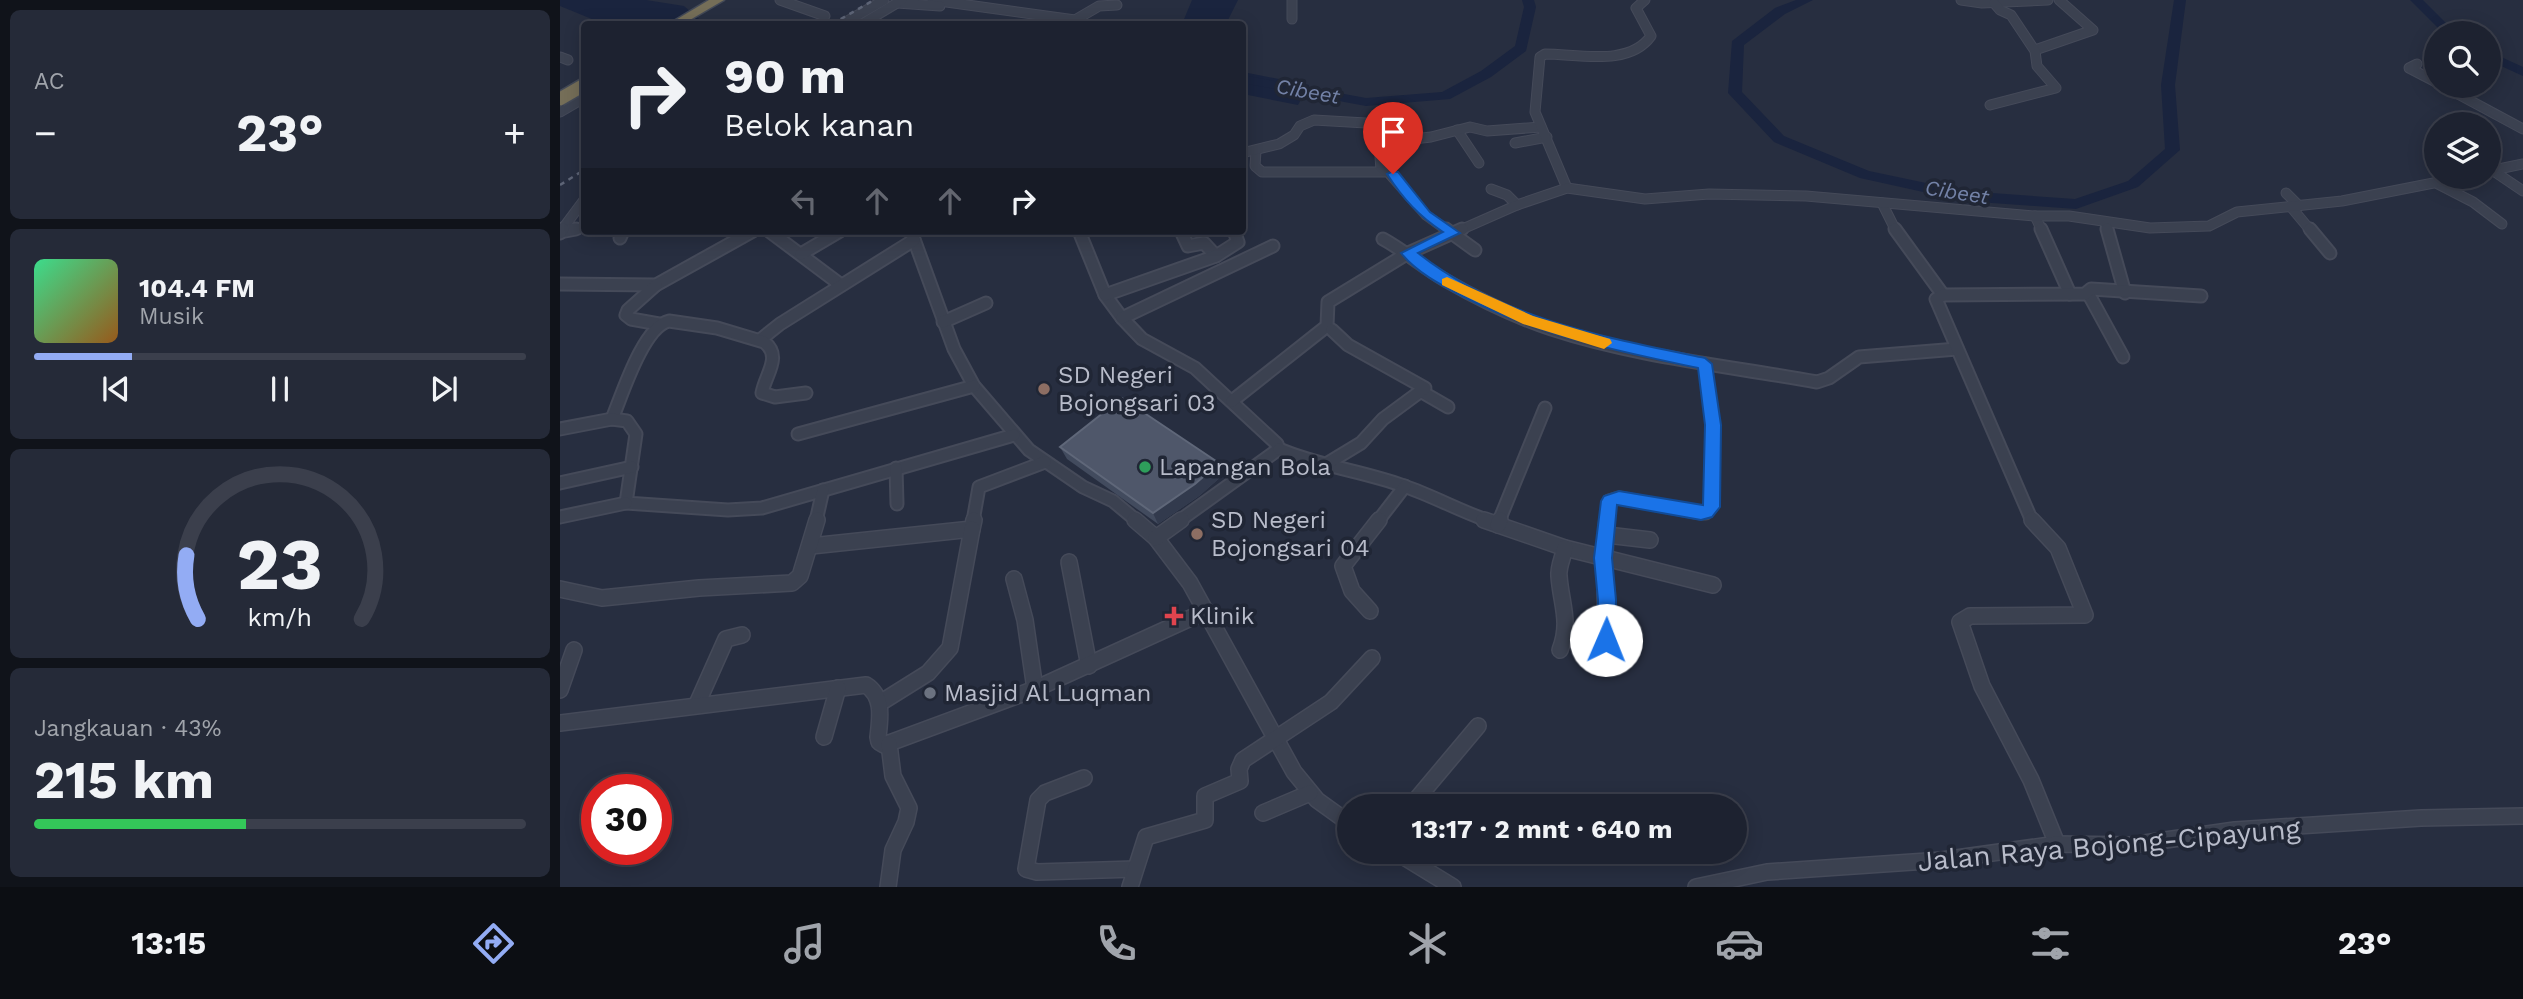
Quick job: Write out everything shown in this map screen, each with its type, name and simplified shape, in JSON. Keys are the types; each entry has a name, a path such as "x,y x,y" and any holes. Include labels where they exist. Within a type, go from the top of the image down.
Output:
{"highway":[{"path":"680,21 718,0"},
{"path":"693,21 730,0"},
{"path":"560,90 581,78"},
{"path":"560,99 581,87"}],"street":[{"path":"780,0 825,16"},
{"path":"848,21 884,0"},
{"path":"1003,11 1015,0"},
{"path":"1292,0 1293,19"},
{"path":"1567,188 1535,112 1541,55 1628,55 1641,50 1651,36 1636,8 1644,0"},
{"path":"1961,0 1994,3 2048,0"},
{"path":"2035,50 2094,30 2059,0"},
{"path":"867,21 899,2 952,3 1068,21"},
{"path":"1990,105 2056,88 2037,66 2035,50 2011,15 2000,10 1994,3"},
{"path":"1076,21 1098,6 1116,5"},
{"path":"1037,21 1041,16"},
{"path":"2417,64 2409,68 2424,76"},
{"path":"560,90 581,96"},
{"path":"2465,98 2523,129"},
{"path":"560,112 581,99"},
{"path":"1246,152 1279,144 1294,135 1300,126 1318,120 1366,123 1376,131 1381,170"},
{"path":"1379,143 1431,137 1470,127 1488,131 1541,127"},
{"path":"1457,130 1479,163"},
{"path":"1515,143 1547,136"},
{"path":"1256,150 1254,162 1257,170 1262,172 1381,170 1393,174 1405,193 1426,215 1475,250"},
{"path":"2501,169 2523,164"},
{"path":"2501,178 2523,191"},
{"path":"1232,401 1327,326 1327,305 1331,298 1408,253 1517,205 1567,188 1645,199 1709,194 1779,195 2035,216 2070,216 2150,228 2209,226 2232,213 2295,207 2424,186"},
{"path":"1492,189 1507,195 1517,205"},
{"path":"2446,189 2473,202 2502,224"},
{"path":"2286,193 2330,253"},
{"path":"1882,203 1907,252 1942,295"},
{"path":"560,233 581,204"},
{"path":"2035,216 2070,293"},
{"path":"2105,222 2125,293"},
{"path":"560,233 581,229"},
{"path":"746,235 656,285 628,310 626,315 659,324 677,320 760,340 769,345 773,353 762,393 775,397 806,393"},
{"path":"775,235 841,285"},
{"path":"802,254 833,235"},
{"path":"760,340 912,235 954,349 974,386 1014,435 1045,462 1083,487 1113,501 1156,538 1183,571 1294,772 1310,793 1337,814"},
{"path":"1081,235 1105,295 1122,318 1142,339 1195,368 1278,444 1279,449 1297,457 1328,463 1405,486 1457,510 1565,548 1713,585"},
{"path":"1183,235 1188,246 1204,243 1216,256"},
{"path":"1105,295 1216,256 1239,241 1236,235"},
{"path":"1383,239 1408,253 1443,279 1500,309 1592,340 1705,364 1817,382 1828,380 1850,360 1859,357 1957,349"},
{"path":"1122,318 1273,246"},
{"path":"1156,276 1171,295"},
{"path":"560,284 656,285"},
{"path":"2057,844 2031,780 1982,686 1960,622 1970,616 2078,618 2085,615 2085,611 2058,548 2034,524 1936,303 1942,295 2088,293 2091,289 2201,296"},
{"path":"2088,293 2123,357"},
{"path":"943,321 986,303"},
{"path":"612,419 642,352 659,324"},
{"path":"1328,463 1361,443 1383,419 1425,388 1348,345 1332,330"},
{"path":"1606,660 1607,600 1603,558 1607,506 1613,498 1701,513 1706,513 1711,507 1713,425 1705,364"},
{"path":"798,434 974,386"},
{"path":"1422,392 1448,407"},
{"path":"1498,525 1545,408"},
{"path":"560,429 612,419 626,421 634,428 636,434 626,503"},
{"path":"560,517 626,503 653,502 708,510 752,510 1014,435"},
{"path":"1156,538 1279,449"},
{"path":"880,703 924,676 945,657 950,648 979,487 1045,462"},
{"path":"560,483 632,467"},
{"path":"896,468 897,504"},
{"path":"1370,611 1351,593 1344,580 1343,566 1405,486"},
{"path":"560,589 573,588 590,597 602,598 699,588 789,584 798,579 811,545 823,490"},
{"path":"811,545 972,529"},
{"path":"1606,535 1650,540"},
{"path":"1560,650 1566,635 1564,598 1558,574 1565,548"},
{"path":"1069,562 1089,666"},
{"path":"1014,579 1029,634 1035,689"},
{"path":"560,723 697,704 870,685 880,703 879,742 889,744 1035,689 1206,611"},
{"path":"697,704 726,639 742,635"},
{"path":"560,690 574,650"},
{"path":"1130,887 1146,837 1205,820 1205,796 1240,781 1239,769 1243,760 1277,740 1343,692 1372,658"},
{"path":"824,737 838,688"},
{"path":"1422,794 1478,726"},
{"path":"888,887 893,850 906,822 909,808 893,776 889,744"},
{"path":"1084,778 1045,793 1038,800 1026,869 1037,873 1135,869"},
{"path":"1263,813 1310,793"},
{"name":"Jalan Raya Bojong-Cipayung","path":"1696,887 1768,872 1942,860 2057,844 2131,845 2235,830 2421,818 2523,816"},
{"path":"1411,864 1436,883 1453,887"}],"water":[{"path":"560,0 646,0 684,6 702,21 597,21 560,6"},
{"path":"1192,0 1238,0 1228,21 1183,21"},
{"path":"1246,73 1309,85 1298,105 1246,95"}],"building":[{"name":"Lapangan Bola","path":"1122,398 1219,463 1195,484 1153,513 1060,447"}],"waterway":[{"name":"Cibeet","path":"1246,80 1366,102 1445,96 1486,74 1521,48 1530,7 1528,0"},
{"name":"Cibeet","path":"1807,0 1780,11 1737,44 1735,93 1779,139 1865,175 1964,196 2076,204 2133,184 2173,150 2168,85 2180,0"},
{"name":"Cibeet","path":"2416,0 2438,21"},
{"name":"Cibeet","path":"2501,61 2523,72"}],"railway":[{"path":"837,21 874,0"},
{"path":"560,185 581,172"}],"slow traffic":[{"path":"1447,282 1500,309 1551,329 1604,343"}],"place":[{"name":"SD Negeri Bojongsari 03","path":"1044,389"},
{"name":"Lapangan Bola","path":"1145,467"},
{"name":"SD Negeri Bojongsari 04","path":"1197,534"},
{"name":"Klinik","path":"1174,616"},
{"name":"Masjid Al Luqman","path":"930,693"}],"route":[{"path":"1393,174 1405,193 1426,215 1453,233 1408,253 1443,279 1500,309 1551,329 1705,364 1713,425 1711,507 1706,513 1701,513 1619,498 1609,501 1603,558 1607,600 1606,640"}]}
